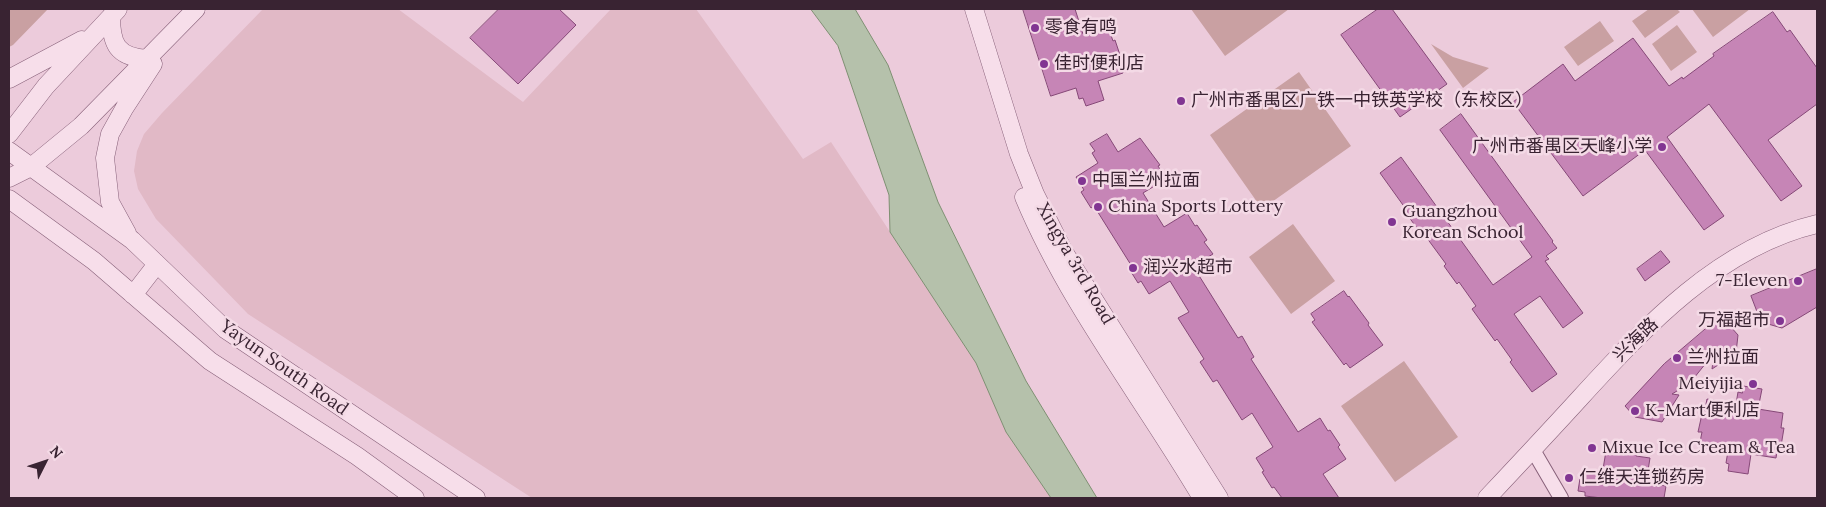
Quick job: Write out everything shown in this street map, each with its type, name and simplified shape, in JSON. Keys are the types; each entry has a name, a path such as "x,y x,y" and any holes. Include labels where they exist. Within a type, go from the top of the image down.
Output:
{"street":[{"path":"9,178 31,168 81,126 196,9"},
{"name":"Xingya 3rd Road","path":"962,9 1007,155 1035,222 1072,293 1202,498"},
{"name":"Xingya 3rd Road","path":"974,9 1019,154 1035,194 1064,252 1219,498"},
{"path":"114,13 111,31 117,48 122,53 135,58 147,59"},
{"path":"9,134 46,86 114,13"},
{"path":"132,240 110,202 105,158 110,134 175,30"},
{"path":"9,79 94,34"},
{"name":"Yayun South Road","path":"9,151 132,240 225,329 476,498"},
{"name":"Yayun South Road","path":"9,199 94,261 210,362 357,456 415,498"},
{"name":"兴海路","path":"1487,498 1644,331 1691,289 1740,255 1769,239 1817,224"},
{"path":"133,294 157,264"},
{"path":"1533,450 1561,498"}],"shaded area":[{"path":"9,9 48,9 9,47"},
{"path":"263,9 398,9 523,102 611,9 696,9 803,159 831,142 976,363 1006,432 1051,498 532,498 248,314 156,219 138,189 134,171 137,151 144,134"},
{"path":"811,9 855,9 888,65 938,202 1026,381 1097,498 1051,498 1006,432 976,363 890,232 889,195 838,46"},
{"path":"1191,9 1289,9 1225,56"},
{"path":"1649,9 1677,9 1680,12 1645,38 1632,21"},
{"path":"1692,9 1750,9 1713,37"},
{"path":"1600,21 1614,41 1578,66 1564,47"},
{"path":"1677,25 1697,52 1671,71 1652,44"},
{"path":"1431,44 1453,57 1489,68 1463,88"},
{"path":"1299,72 1351,146 1262,209 1210,135"},
{"path":"1293,224 1335,281 1291,314 1249,257"},
{"path":"1404,361 1458,437 1395,482 1341,406"}],"building":[{"path":"499,9 559,9 576,25 518,84 470,38"},
{"path":"1023,9 1075,9 1083,34 1108,27 1121,58 1118,58 1123,73 1098,81 1104,100 1086,106 1083,98 1079,99 1076,88 1051,96"},
{"path":"1378,9 1392,9 1447,84 1400,117 1341,35"},
{"path":"1773,12 1787,32 1790,30 1817,68 1817,104 1768,140 1802,186 1781,201 1709,104 1667,137 1724,216 1704,230 1645,150 1583,196 1513,102 1563,64 1575,81 1633,38 1669,86 1682,77 1683,79 1714,56 1713,54"},
{"path":"1461,114 1553,241 1557,248 1546,256 1549,259 1545,261 1583,313 1563,328 1540,296 1514,314 1557,374 1532,392 1510,362 1512,360 1497,339 1495,341 1472,309 1476,306 1459,282 1457,284 1444,266 1446,264 1421,230 1419,231 1380,173 1401,157 1493,285 1532,257 1440,130"},
{"path":"1107,134 1118,152 1140,138 1160,165 1158,166 1166,179 1143,193 1164,227 1187,213 1207,240 1204,242 1213,254 1193,266 1238,338 1242,336 1254,357 1251,359 1298,432 1320,418 1340,445 1338,447 1346,459 1323,474 1339,498 1282,498 1274,487 1272,488 1256,458 1273,447 1252,413 1242,420 1217,380 1213,382 1200,362 1204,359 1178,318 1189,312 1170,281 1149,294 1141,281 1138,283 1128,267 1131,265 1094,206 1091,208 1081,192 1084,190 1076,177 1098,163 1092,153 1095,151 1090,144"},
{"path":"1661,251 1670,262 1645,281 1637,269"},
{"path":"1817,269 1817,307 1782,328 1761,322 1751,296"},
{"path":"1344,291 1369,323 1368,325 1383,345 1350,368 1346,363 1344,365 1312,322 1315,320 1311,314"},
{"path":"1721,316 1738,335 1736,353 1712,369 1714,353 1690,383 1672,394 1679,395 1662,422 1635,417 1625,406 1664,364"},
{"path":"1743,386 1762,389 1758,409 1783,413 1781,428 1784,428 1781,446 1778,445 1776,458 1751,454 1748,474 1728,471 1729,464 1726,463 1728,451 1699,447 1702,432 1698,432 1707,399 1736,404 1738,392 1742,393"},
{"path":"1620,449 1637,452 1636,456 1650,458 1646,483 1666,486 1664,498 1602,498 1585,496 1585,492 1578,491 1581,472 1602,475 1606,451 1620,453"}],"place":[{"name":"零食有鸣","path":"1035,28"},
{"name":"佳时便利店","path":"1044,64"},
{"name":"广州市番禺区广铁一中铁英学校（东校区）","path":"1181,101"},
{"name":"广州市番禺区天峰小学","path":"1662,147"},
{"name":"中国兰州拉面","path":"1082,181"},
{"name":"China Sports Lottery","path":"1098,207"},
{"name":"Guangzhou Korean School","path":"1392,222"},
{"name":"润兴水超市","path":"1133,268"},
{"name":"7-Eleven","path":"1798,281"},
{"name":"万福超市","path":"1780,321"},
{"name":"兰州拉面","path":"1677,358"},
{"name":"Meiyijia","path":"1753,384"},
{"name":"K-Mart便利店","path":"1635,411"},
{"name":"Mixue Ice Cream & Tea","path":"1592,448"},
{"name":"仁维天连锁药房","path":"1569,478"}]}
